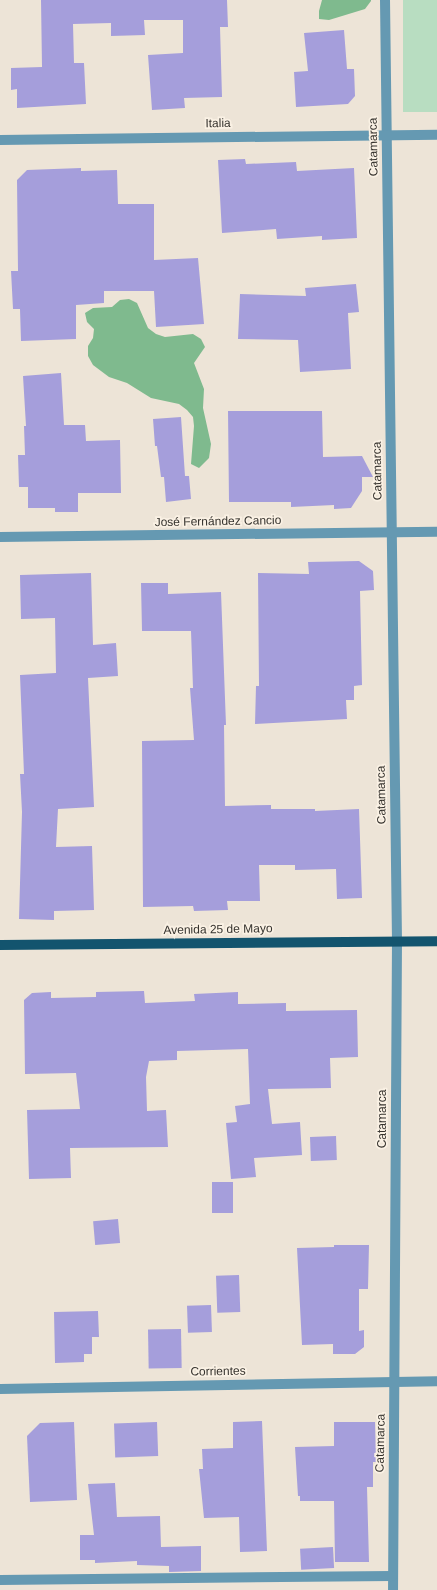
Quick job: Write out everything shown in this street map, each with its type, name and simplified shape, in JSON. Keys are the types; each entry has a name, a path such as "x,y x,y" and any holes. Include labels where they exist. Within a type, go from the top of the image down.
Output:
{"main road":[{"name":"Avenida 25 de Mayo","path":"0,945 437,941"}],"street":[{"name":"Catamarca","path":"385,0 397,941 393,1590"},
{"name":"Italia","path":"0,140 437,135"},
{"name":"José Fernández Cancio","path":"0,537 437,532"},
{"name":"Corrientes","path":"0,1389 437,1381"},
{"path":"0,1580 392,1576"}],"green space":[{"path":"322,0 371,1 365,9 329,20 319,19 319,11"},
{"path":"403,0 437,0 437,112 403,112"},
{"path":"129,299 137,303 148,328 156,334 165,337 193,334 201,339 205,347 194,363 204,389 203,408 211,444 209,458 199,468 191,464 194,426 193,417 187,410 179,404 151,398 127,383 109,377 93,365 88,356 88,346 93,338 94,329 87,322 85,313 93,308 112,307 120,300"}],"building":[{"path":"41,0 227,0 228,27 220,27 222,97 184,98 185,108 152,110 148,55 183,53 183,20 144,20 145,35 111,36 111,23 73,24 74,63 84,63 86,104 17,108 17,89 11,90 11,68 42,67"},
{"path":"344,30 347,69 354,69 355,96 348,104 296,107 294,72 308,71 304,33"},
{"path":"245,159 246,164 296,162 297,171 354,168 357,238 322,240 322,236 277,239 276,229 222,233 218,160"},
{"path":"81,168 81,171 117,170 118,204 154,204 154,260 198,258 204,324 156,327 154,291 104,291 104,303 76,305 76,339 21,341 20,309 13,309 11,271 18,271 17,180 27,170"},
{"path":"356,284 359,312 348,313 351,369 300,372 298,340 238,339 240,294 306,296 305,288"},
{"path":"61,373 64,425 85,425 86,441 120,440 121,493 78,493 78,512 55,512 55,508 28,508 28,487 19,487 18,455 25,455 24,426 26,426 23,376"},
{"path":"228,411 322,411 323,457 362,456 373,477 362,477 362,491 351,508 334,509 334,505 291,507 291,502 229,502"},
{"path":"181,417 185,476 189,476 191,499 166,502 164,477 161,477 157,446 155,446 153,419"},
{"path":"359,561 373,571 374,590 360,591 362,685 354,686 354,700 346,700 347,719 255,724 256,686 259,686 258,573 309,574 308,562"},
{"path":"91,573 93,645 116,643 118,676 88,678 94,807 58,809 56,847 92,846 94,910 54,911 54,920 19,919 22,812 20,774 24,774 20,675 56,673 55,618 21,619 20,575"},
{"path":"141,583 168,583 168,594 221,592 226,725 224,725 225,806 271,805 271,809 315,809 315,811 359,809 362,898 337,899 336,869 295,870 295,865 259,865 260,901 227,901 228,910 194,911 193,906 143,907 142,741 194,740 190,688 193,688 191,631 142,631"},
{"path":"144,991 145,1003 195,1001 194,994 238,992 238,1004 286,1003 286,1011 357,1010 358,1057 330,1058 331,1088 268,1089 272,1124 300,1122 302,1155 254,1158 256,1177 231,1179 226,1123 237,1122 235,1106 250,1104 248,1049 177,1051 177,1060 149,1061 146,1077 147,1111 166,1110 168,1147 70,1148 71,1178 29,1179 27,1110 80,1109 76,1073 25,1074 24,1000 32,993 51,992 51,998 96,997 96,992"},
{"path":"336,1136 337,1160 311,1161 310,1137"},
{"path":"212,1182 233,1182 233,1213 212,1213"},
{"path":"118,1219 120,1243 95,1245 93,1221"},
{"path":"334,1245 369,1245 368,1289 359,1289 359,1331 364,1330 364,1347 355,1354 333,1354 333,1344 302,1345 297,1248 334,1247"},
{"path":"239,1275 240,1312 217,1313 216,1276"},
{"path":"211,1305 212,1332 188,1333 187,1306"},
{"path":"98,1311 99,1337 92,1337 92,1354 84,1354 84,1362 55,1363 54,1312"},
{"path":"181,1329 182,1368 149,1369 148,1330"},
{"path":"262,1421 267,1551 240,1552 239,1517 204,1518 199,1469 203,1469 202,1449 233,1448 233,1422"},
{"path":"74,1422 77,1500 30,1502 27,1436 40,1423"},
{"path":"157,1422 158,1456 115,1457 114,1424"},
{"path":"334,1422 375,1422 376,1462 373,1462 373,1487 367,1487 369,1562 335,1562 334,1501 300,1501 300,1496 298,1496 295,1447 334,1446"},
{"path":"115,1483 117,1517 160,1516 161,1547 201,1546 201,1571 169,1572 169,1566 137,1565 137,1561 95,1563 95,1560 80,1560 80,1535 94,1535 88,1484"},
{"path":"333,1547 334,1568 301,1570 300,1549"}]}
